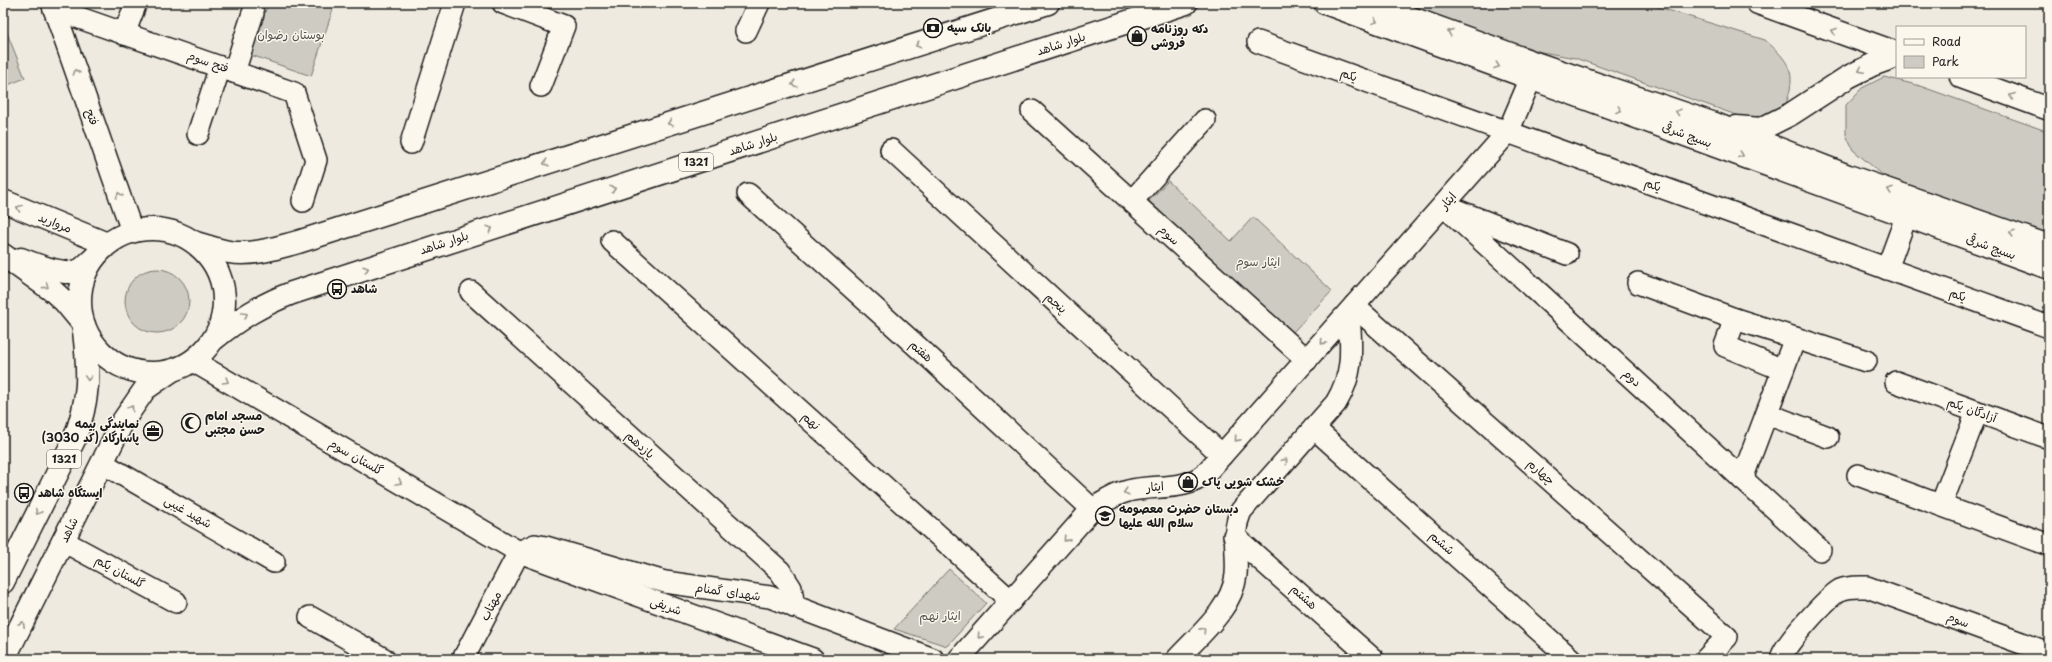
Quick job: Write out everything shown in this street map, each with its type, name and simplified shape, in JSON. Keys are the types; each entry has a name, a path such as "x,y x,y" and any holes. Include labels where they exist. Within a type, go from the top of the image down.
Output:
{"main road":[{"path":"3,252 40,267 63,272 79,270 92,260 107,244 132,231 154,228 176,232 196,243 228,252 260,252 298,242 1048,3"},
{"name":"بلوار شاهد","path":"214,339 240,318 265,303 292,293 1186,3"},
{"name":"بسیج شرقی","path":"1325,3 1535,71 1715,124 1845,184 1906,217 2049,268"},
{"name":"بسیج شرقی","path":"1370,3 1535,71 1845,184 2049,246"},
{"path":"1758,3 1896,53"},
{"path":"1715,124 1761,129 1791,114 1848,77 1872,65 1896,56"},
{"path":"1964,78 2049,109"},
{"name":"مروارید","path":"3,201 107,244"},
{"path":"92,260 82,280 79,303 84,326 89,337 101,352 116,364 133,371 152,373 171,371 193,361 214,339 222,319 225,298 220,277 211,258 196,243"},
{"path":"3,255 53,291 65,302 84,326"},
{"name":"1321","path":"3,582 74,440 80,423 87,395 88,381 84,326"},
{"name":"شاهد","path":"4,659 123,421 145,389 171,371"}],"street":[{"path":"124,34 136,3"},
{"path":"411,143 455,3"},
{"path":"504,3 564,26 541,86"},
{"path":"746,31 759,3"},
{"name":"فتح سوم","path":"53,6 124,34 294,92 316,160 303,201"},
{"name":"فتح","path":"53,6 132,231"},
{"path":"198,134 253,13"},
{"name":"یکم","path":"1258,42 2049,327"},
{"name":"ایثار","path":"959,659 1092,510 1109,498 1128,491 1193,482 1206,473 1508,132 1535,71"},
{"name":"سوم","path":"1032,111 1307,360"},
{"path":"1132,201 1205,120"},
{"name":"پنجم","path":"891,150 1222,455"},
{"name":"هفتم","path":"748,194 936,365 1092,510"},
{"path":"1444,206 1567,254"},
{"name":"دوم","path":"1444,206 1820,550"},
{"path":"1888,269 1906,217"},
{"name":"نهم","path":"612,241 1011,601"},
{"path":"1638,283 1736,319 1866,361"},
{"name":"یازدهم","path":"471,292 780,572 791,588 794,607"},
{"path":"1185,656 1219,613 1231,594 1236,575 1234,536 1236,524 1241,511 1336,403 1347,383 1350,370 1352,309"},
{"name":"چهارم","path":"1352,309 1727,637 1706,659"},
{"path":"1736,319 1725,346 1783,370"},
{"path":"1742,479 1795,338"},
{"name":"گلستان سوم","path":"193,361 519,552"},
{"name":"آزادگان یکم","path":"1896,382 2049,438"},
{"path":"1941,505 1977,412"},
{"path":"1767,414 1828,437"},
{"name":"ششم","path":"1314,428 1571,659"},
{"name":"شهید غیبی","path":"102,463 274,562"},
{"path":"1858,475 2049,545"},
{"name":"هشتم","path":"1234,536 1373,659"},
{"name":"گلستان یکم","path":"63,541 176,602"},
{"name":"شهدای گمنام","path":"519,552 535,545 546,547 665,582 770,598 932,659"},
{"name":"مهتاب","path":"463,659 519,552"},
{"name":"شریفی","path":"519,552 813,659"},
{"name":"سوم","path":"1781,659 1787,645 1830,596 1842,589 1854,586 1867,587 2049,653"},
{"path":"310,617 384,659"}],"green space":[{"name":"بوستان رضوان","path":"268,3 335,3 311,76 251,55"},
{"path":"1390,3 1645,3 1765,40 1786,61 1791,75 1791,84 1786,104 1765,116 1742,117 1575,58 1514,47"},
{"path":"3,23 25,78 3,87"},
{"path":"1884,77 1917,85 2049,132 2049,234 1884,176 1853,150 1846,135 1846,105 1862,88"},
{"name":"ایثار سوم","path":"1168,181 1231,241 1253,217 1332,291 1291,334 1149,201"},
{"path":"157,269 175,275 183,283 189,301 183,319 175,327 157,333 139,327 131,319 125,301 131,283 139,275"},
{"name":"ایثار نهم","path":"949,569 986,603 947,646 894,629"}],"place":[{"name":"بانک سپه","path":"933,28"},
{"name":"دکه روزنامه فروشی","path":"1137,36"},
{"name":"شاهد","path":"337,289"},
{"name":"مسجد امام حسن مجتبی","path":"191,423"},
{"name":"نمایندگی بیمه پاسارگاد (کد 3030)","path":"153,431"},
{"name":"خشک شویی پاک","path":"1188,482"},
{"name":"ایستگاه شاهد","path":"24,493"},
{"name":"دبستان حضرت معصومه سلام الله علیها","path":"1105,516"}]}
